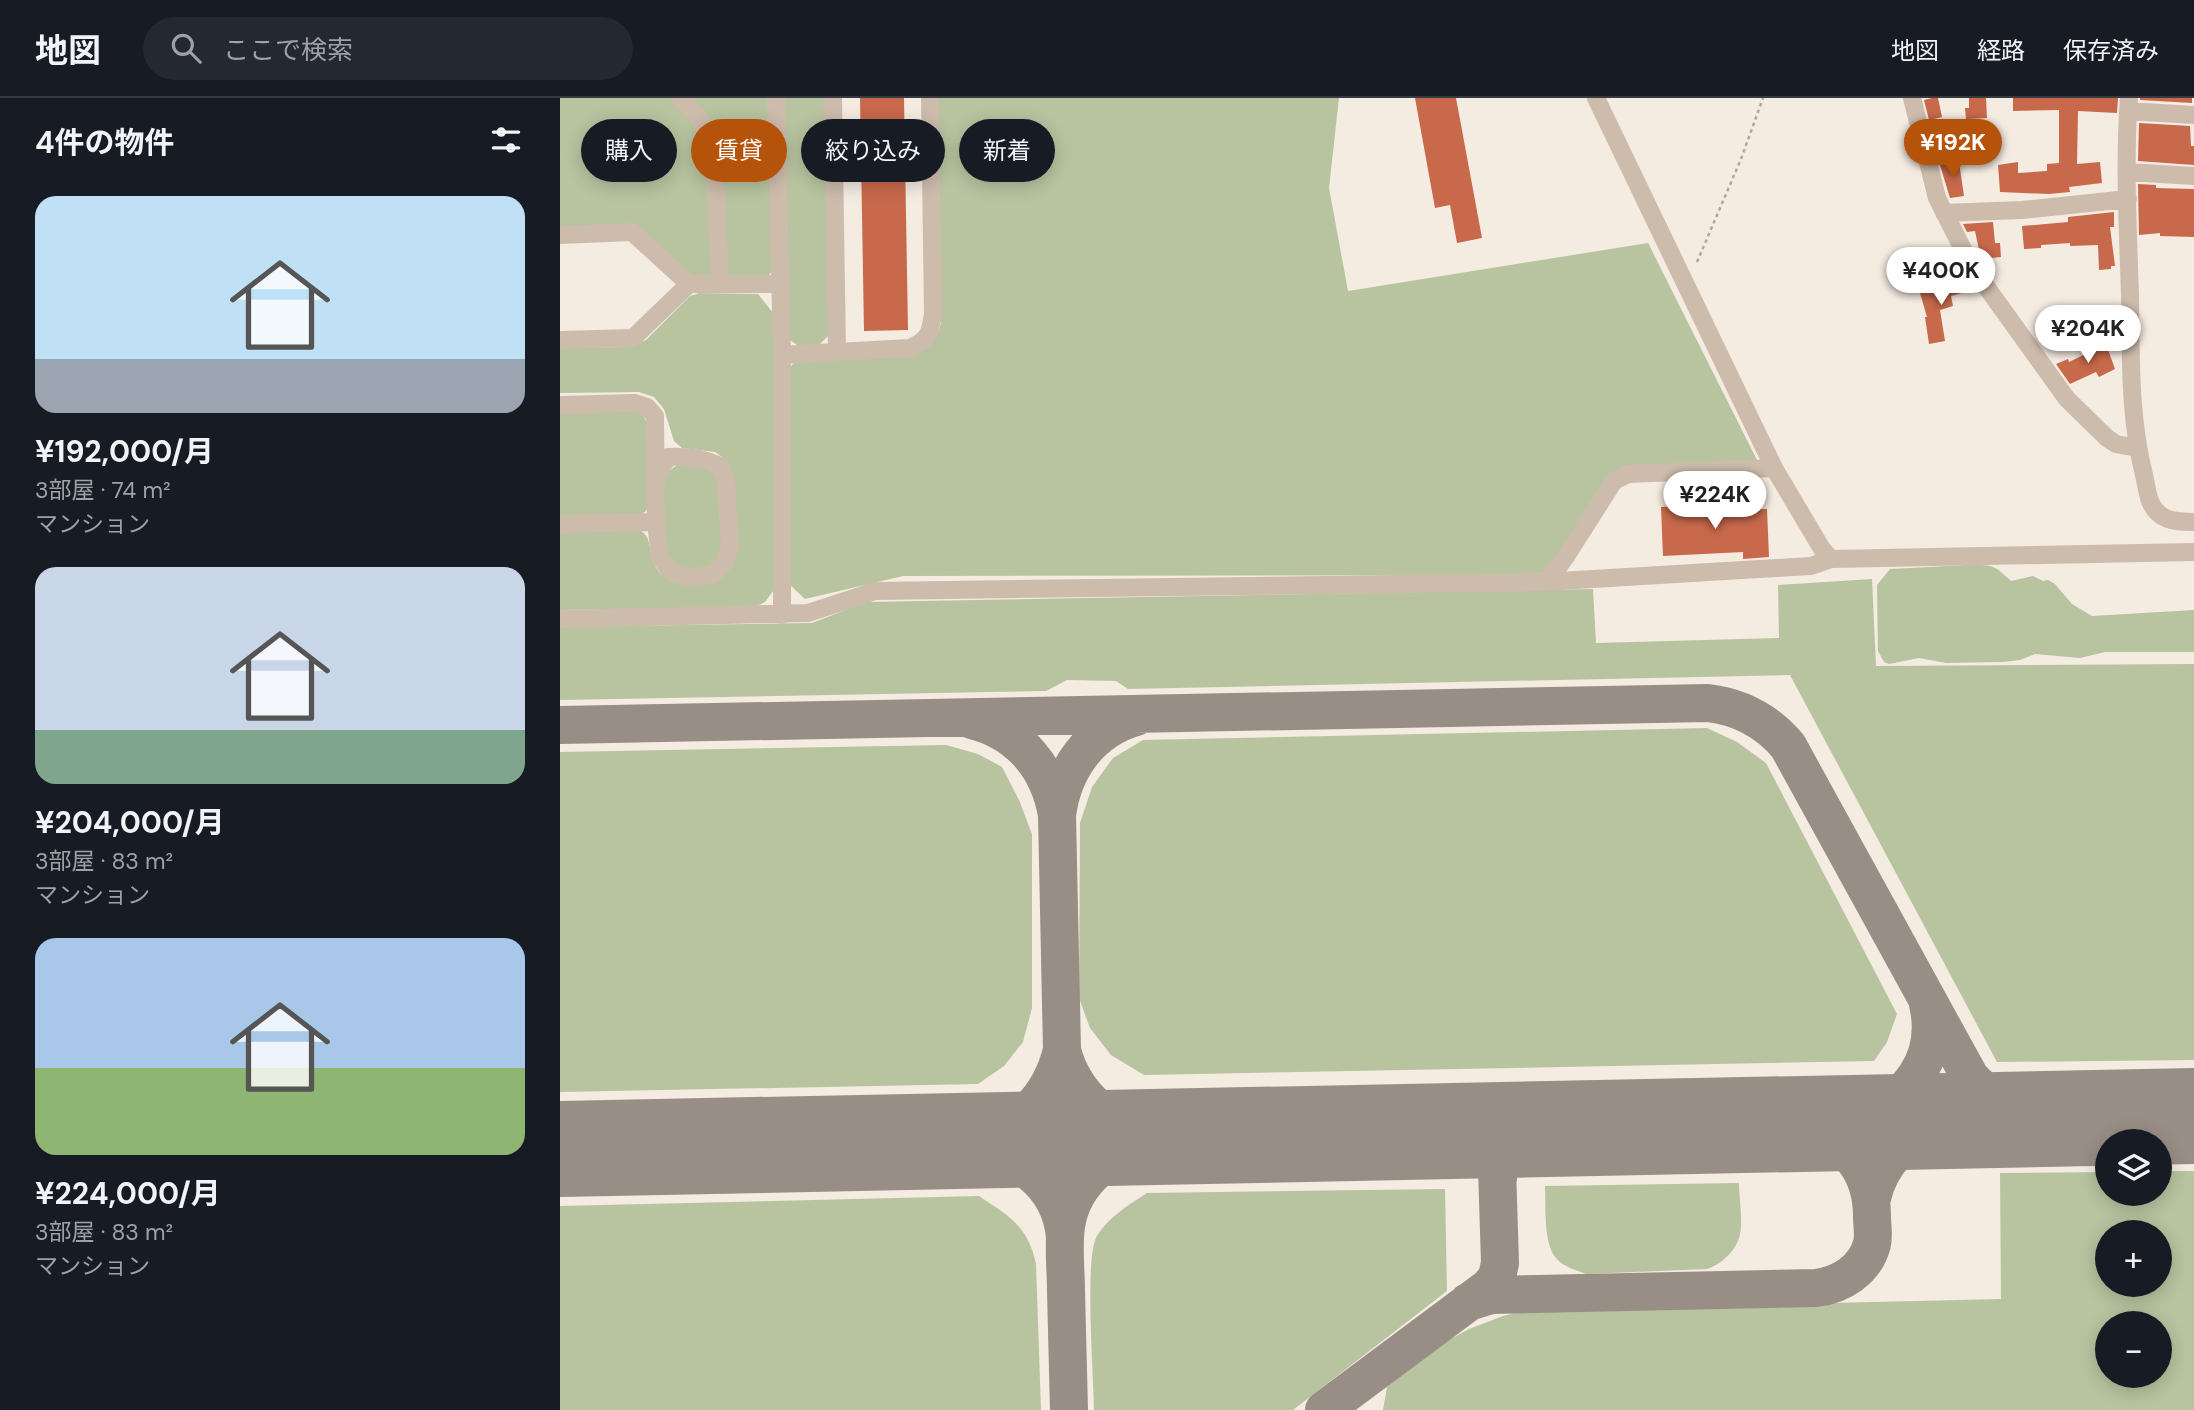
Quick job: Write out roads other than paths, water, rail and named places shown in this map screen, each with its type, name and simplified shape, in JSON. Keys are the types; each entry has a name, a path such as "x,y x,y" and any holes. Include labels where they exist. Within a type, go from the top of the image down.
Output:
{"street":[{"path":"680,98 691,107 708,130 714,151 720,284"},
{"path":"776,98 782,355 782,615"},
{"path":"833,98 837,352"},
{"path":"782,355 910,348 922,342 930,333 933,314 930,98"},
{"path":"1596,98 1774,468 1822,549 1831,559"},
{"path":"1912,98 1937,198 1972,267 2067,399 2107,438 2116,444 2137,448"},
{"path":"2194,115 2128,105 2127,172 2132,373 2137,448 2150,501 2160,516 2169,520 2194,522"},
{"path":"2127,172 2194,176"},
{"path":"1944,213 2022,210 2128,199"},
{"path":"560,235 632,232 689,284 779,284"},
{"path":"560,340 633,338 689,284"},
{"path":"560,405 635,403 647,407 655,416 655,479 656,522 660,558 670,571 685,577 713,575 724,563 730,545 726,481 720,466 707,460 668,457 655,479"},
{"path":"1543,582 1567,555 1614,481 1628,474 1774,468"},
{"path":"560,524 656,522"},
{"path":"560,619 808,613 875,591 1543,582 1811,566 1831,559 2194,552"}]}
